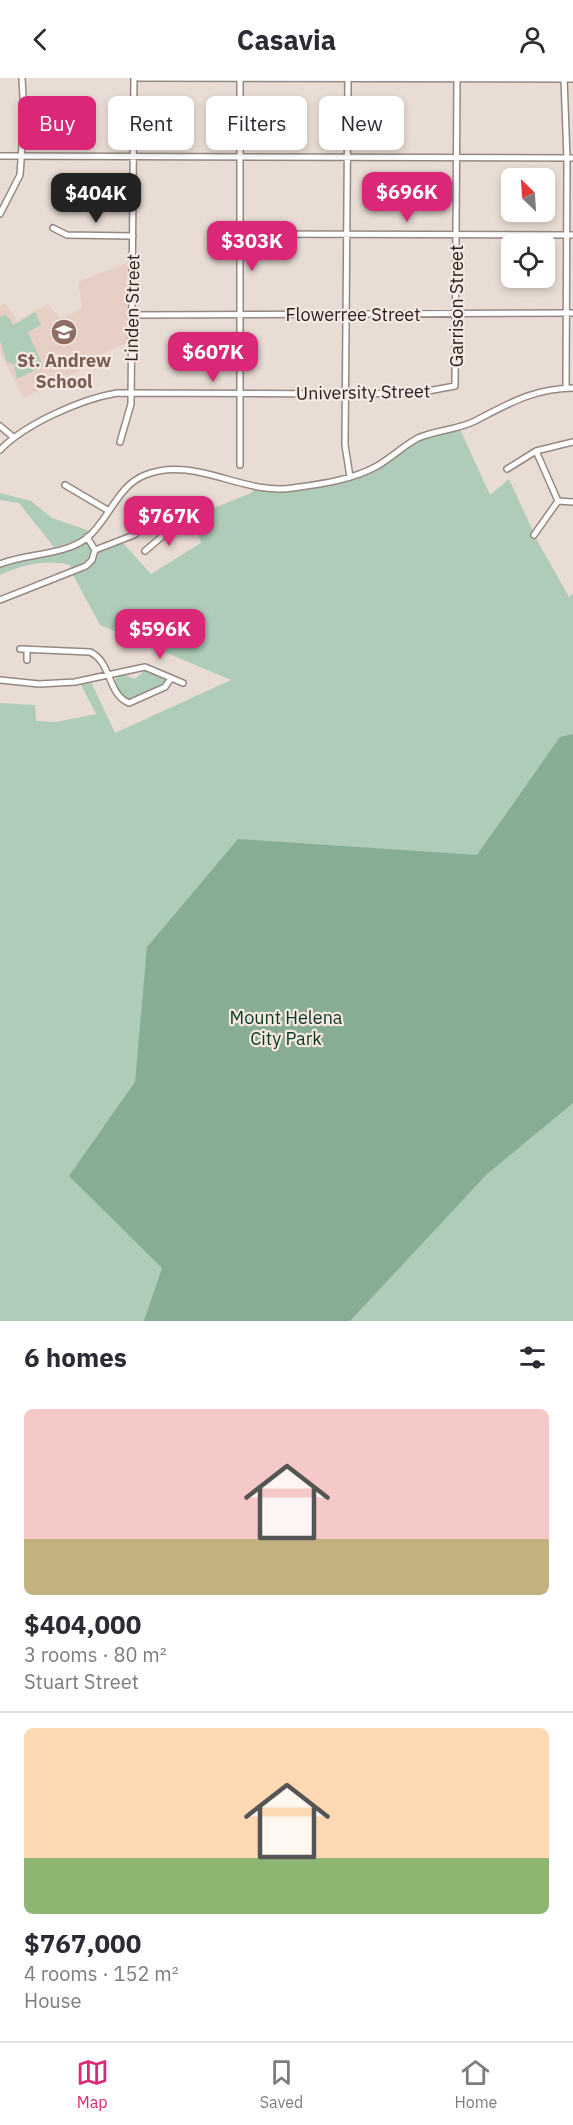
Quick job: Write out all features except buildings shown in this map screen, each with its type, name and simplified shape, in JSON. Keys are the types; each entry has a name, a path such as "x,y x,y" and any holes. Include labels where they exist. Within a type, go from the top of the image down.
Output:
{"street":[{"path":"0,214 20,176 22,78"},
{"path":"136,78 573,79"},
{"name":"Linden Street","path":"120,442 128,423 131,394 136,78"},
{"path":"240,78 240,465"},
{"path":"348,78 348,313 345,445 350,477"},
{"path":"0,564 62,549 87,537 129,485 146,475 160,471 186,471 273,489 289,489 350,477 379,465 419,438 474,422 518,398 570,388 565,313 570,158 564,78"},
{"name":"Garrison Street","path":"453,388 457,379 457,79"},
{"path":"0,156 570,158"},
{"path":"53,228 67,235 133,236"},
{"path":"240,234 573,235"},
{"name":"Flowerree Street","path":"133,315 573,314"},
{"name":"University Street","path":"0,450 13,437 94,398 117,393 417,393 453,388"},
{"path":"0,426 13,437"},
{"path":"507,469 522,457 536,451 573,442"},
{"path":"536,451 558,501"},
{"path":"65,485 109,511"},
{"path":"558,501 573,502"},
{"path":"534,535 558,501"},
{"path":"94,550 134,536 148,523 157,508"},
{"path":"148,523 157,524 165,534"},
{"path":"145,551 165,534 184,528"},
{"path":"0,600 86,566 92,560 94,550 87,537"},
{"path":"20,649 90,652 102,660 121,698 129,703 165,687 171,678"},
{"path":"27,649 27,660"},
{"path":"0,680 17,683 56,683 145,667 183,683"}],"shaded area":[{"name":"St. Andrew School","path":"129,262 128,342 100,355 102,360 23,398 0,352 0,306 5,303 17,321 48,304 61,319 82,308 78,282"}],"green space":[{"path":"35,312 41,325 28,332 43,366 17,379 14,365 6,361 0,340 0,317 5,314 14,325"},
{"name":"Mount Helena City Park","path":"460,429 490,495 509,479 538,542 569,597 573,593 573,1321 0,1321 0,703 35,705 36,721 56,722 96,714 80,683 91,682 115,733 231,680 100,625 73,575 92,565 99,550 123,543 151,574 201,543 192,517 251,493 255,488 292,491 356,478 419,440"},
{"path":"0,493 31,501 52,518 90,531 79,540 54,547 19,503 0,500"},
{"path":"85,542 90,545 91,550 88,558 71,569 70,565 61,563 43,563 17,568 0,575 0,566 67,551"},
{"path":"146,669 165,678 165,683 129,700 123,698 115,682 117,676 122,674 135,679"},
{"path":"573,734 573,1103 487,1174 350,1321 144,1321 162,1268 69,1176 135,1082 147,947 238,839 477,855 560,737"}],"place":[{"name":"St. Andrew School","path":"64,332"}]}
